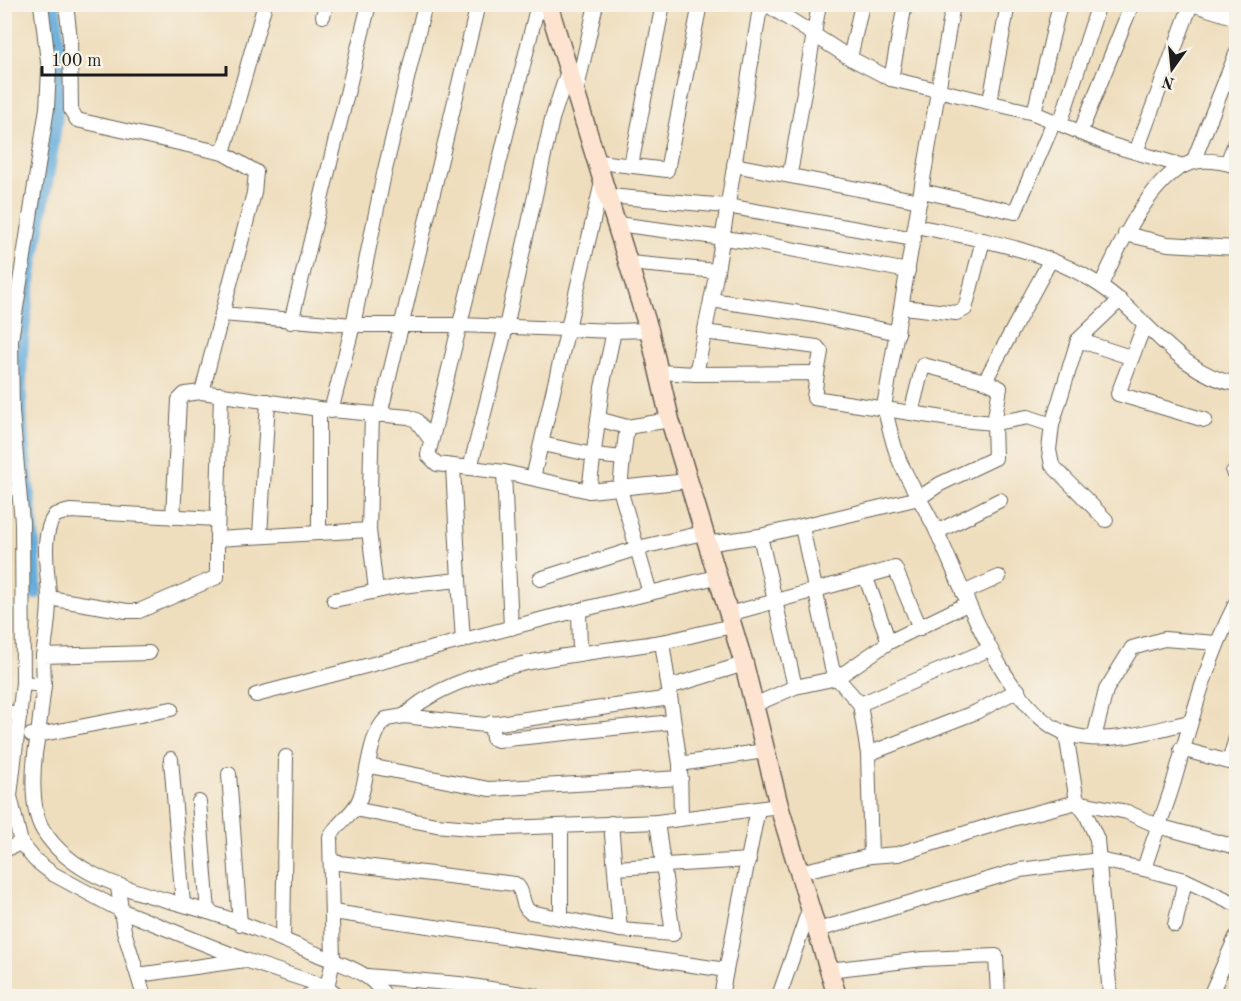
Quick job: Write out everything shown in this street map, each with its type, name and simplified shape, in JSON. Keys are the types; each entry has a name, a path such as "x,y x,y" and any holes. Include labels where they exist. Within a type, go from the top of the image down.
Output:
{"main road":[{"path":"548,7 601,170 649,330 670,420 744,664 752,706 779,806 837,996"}],"street":[{"path":"41,4 49,70 47,108 11,340 12,412 22,522 23,683 7,796 21,843 35,860 53,874 120,910 245,960 327,987 339,996"},
{"path":"66,4 70,39 71,111 77,120 223,153 252,168 258,177 202,392"},
{"path":"223,153 265,4"},
{"path":"291,322 369,4"},
{"path":"319,533 325,410 353,325 384,174 425,4"},
{"path":"376,591 369,530 376,415 401,326 477,4"},
{"path":"576,93 596,4"},
{"path":"631,165 663,4"},
{"path":"533,477 601,170 631,165 664,171 668,168 700,4"},
{"path":"696,374 717,271 759,14 765,4 850,58 891,79 1034,113 1080,133 1136,152 1188,164 1210,160 1232,165 1236,141"},
{"path":"790,174 819,4"},
{"path":"850,58 862,4"},
{"path":"891,79 905,4"},
{"path":"952,4 903,307 884,407 902,466 937,532 990,649 1024,701 1046,721 1066,734 1094,738 1146,732 1188,722"},
{"path":"990,101 1008,4"},
{"path":"1034,113 1059,4"},
{"path":"734,165 1014,212 1057,123 1099,4"},
{"path":"1080,133 1132,4"},
{"path":"1136,152 1192,4 1236,18"},
{"path":"548,7 460,325 430,440 430,459 453,466 533,477 589,492 688,481"},
{"path":"1101,285 1125,234 1150,195 1188,164 1236,54"},
{"path":"470,468 506,327 552,119 569,68"},
{"path":"608,196 727,206 983,240 1050,261 1101,285 1120,300 1144,326 1202,373 1236,384"},
{"path":"617,224 721,237 908,271"},
{"path":"1125,234 1168,244 1236,248"},
{"path":"903,307 956,313 965,309 983,240"},
{"path":"986,381 1050,261"},
{"path":"629,263 717,271"},
{"path":"711,300 814,315 898,333"},
{"path":"1106,520 1052,465 1049,450 1052,425 1078,340 1120,300"},
{"path":"222,314 291,322 353,325 460,325 614,332 649,330"},
{"path":"1144,326 1130,357 1118,394 1205,420"},
{"path":"589,492 598,420 614,332"},
{"path":"704,332 817,347 820,352 814,398 994,423 1020,417 1052,425"},
{"path":"1078,340 1130,357"},
{"path":"540,579 638,548 704,538 760,536 919,498 940,484 995,458 994,423 1000,388 986,381 923,365 911,413"},
{"path":"659,372 817,373"},
{"path":"173,517 179,400 185,394 202,392 325,410 412,417 430,440"},
{"path":"49,598 139,611 217,577 216,519 221,394"},
{"path":"260,536 268,401"},
{"path":"598,420 627,426 670,420"},
{"path":"627,426 620,489 650,593"},
{"path":"542,444 594,455 623,458"},
{"path":"453,466 463,641"},
{"path":"504,472 511,628"},
{"path":"937,532 1000,500"},
{"path":"216,519 70,511 56,515 49,532 46,574 49,598 43,656 44,685 34,757 34,786 42,828 57,849 88,871 118,887 208,912 283,940 367,976 459,984 509,994 535,996"},
{"path":"802,527 837,678 860,704 868,754 871,856"},
{"path":"217,539 369,530"},
{"path":"760,536 795,687"},
{"path":"404,716 423,702 485,674 520,664 580,653 662,642 730,620 773,600 817,591 896,568 920,628"},
{"path":"256,695 579,610 716,577"},
{"path":"752,706 795,687 837,678 889,642 920,628 999,577"},
{"path":"866,578 889,642"},
{"path":"334,600 376,591 459,580"},
{"path":"1144,869 1188,722 1217,643 1236,603"},
{"path":"579,610 580,653"},
{"path":"1094,738 1106,690 1132,648 1164,639 1217,643"},
{"path":"662,642 681,771 681,819"},
{"path":"860,704 990,649"},
{"path":"43,656 149,653"},
{"path":"327,987 333,961 332,832 340,821 354,809 360,798 382,723 386,719 404,716 481,725 670,692 744,664"},
{"path":"23,683 44,685"},
{"path":"868,754 976,712 1018,690"},
{"path":"17,735 38,735 171,709"},
{"path":"4,711 20,715"},
{"path":"491,723 493,738 498,740 672,722"},
{"path":"1066,734 1077,802 1091,824 1100,860 1110,996"},
{"path":"1181,749 1229,762 1236,743"},
{"path":"369,766 489,789 681,771 764,751"},
{"path":"283,940 286,757"},
{"path":"171,759 183,904"},
{"path":"229,774 240,924"},
{"path":"199,802 208,912"},
{"path":"799,872 871,856 898,854 1012,819 1077,802 1127,812 1158,826 1236,847"},
{"path":"354,809 464,828 657,822 779,806"},
{"path":"721,996 758,809"},
{"path":"331,862 515,884 520,887 528,910 620,930 673,934 657,822"},
{"path":"611,824 620,930"},
{"path":"561,826 561,918"},
{"path":"4,850 21,843"},
{"path":"615,868 749,860"},
{"path":"818,930 1020,870 1100,860 1185,880 1236,904"},
{"path":"1175,925 1185,880"},
{"path":"118,887 120,910 144,996"},
{"path":"778,996 810,908"},
{"path":"333,912 726,970"},
{"path":"1210,996 1236,937"},
{"path":"829,970 922,959 996,956 998,996"},
{"path":"138,975 245,960"},
{"path":"367,976 386,996"},
{"path":"307,996 327,987"}],"waterway":[{"path":"35,593 21,423 20,376 30,273 55,120 58,43 53,4"}]}
